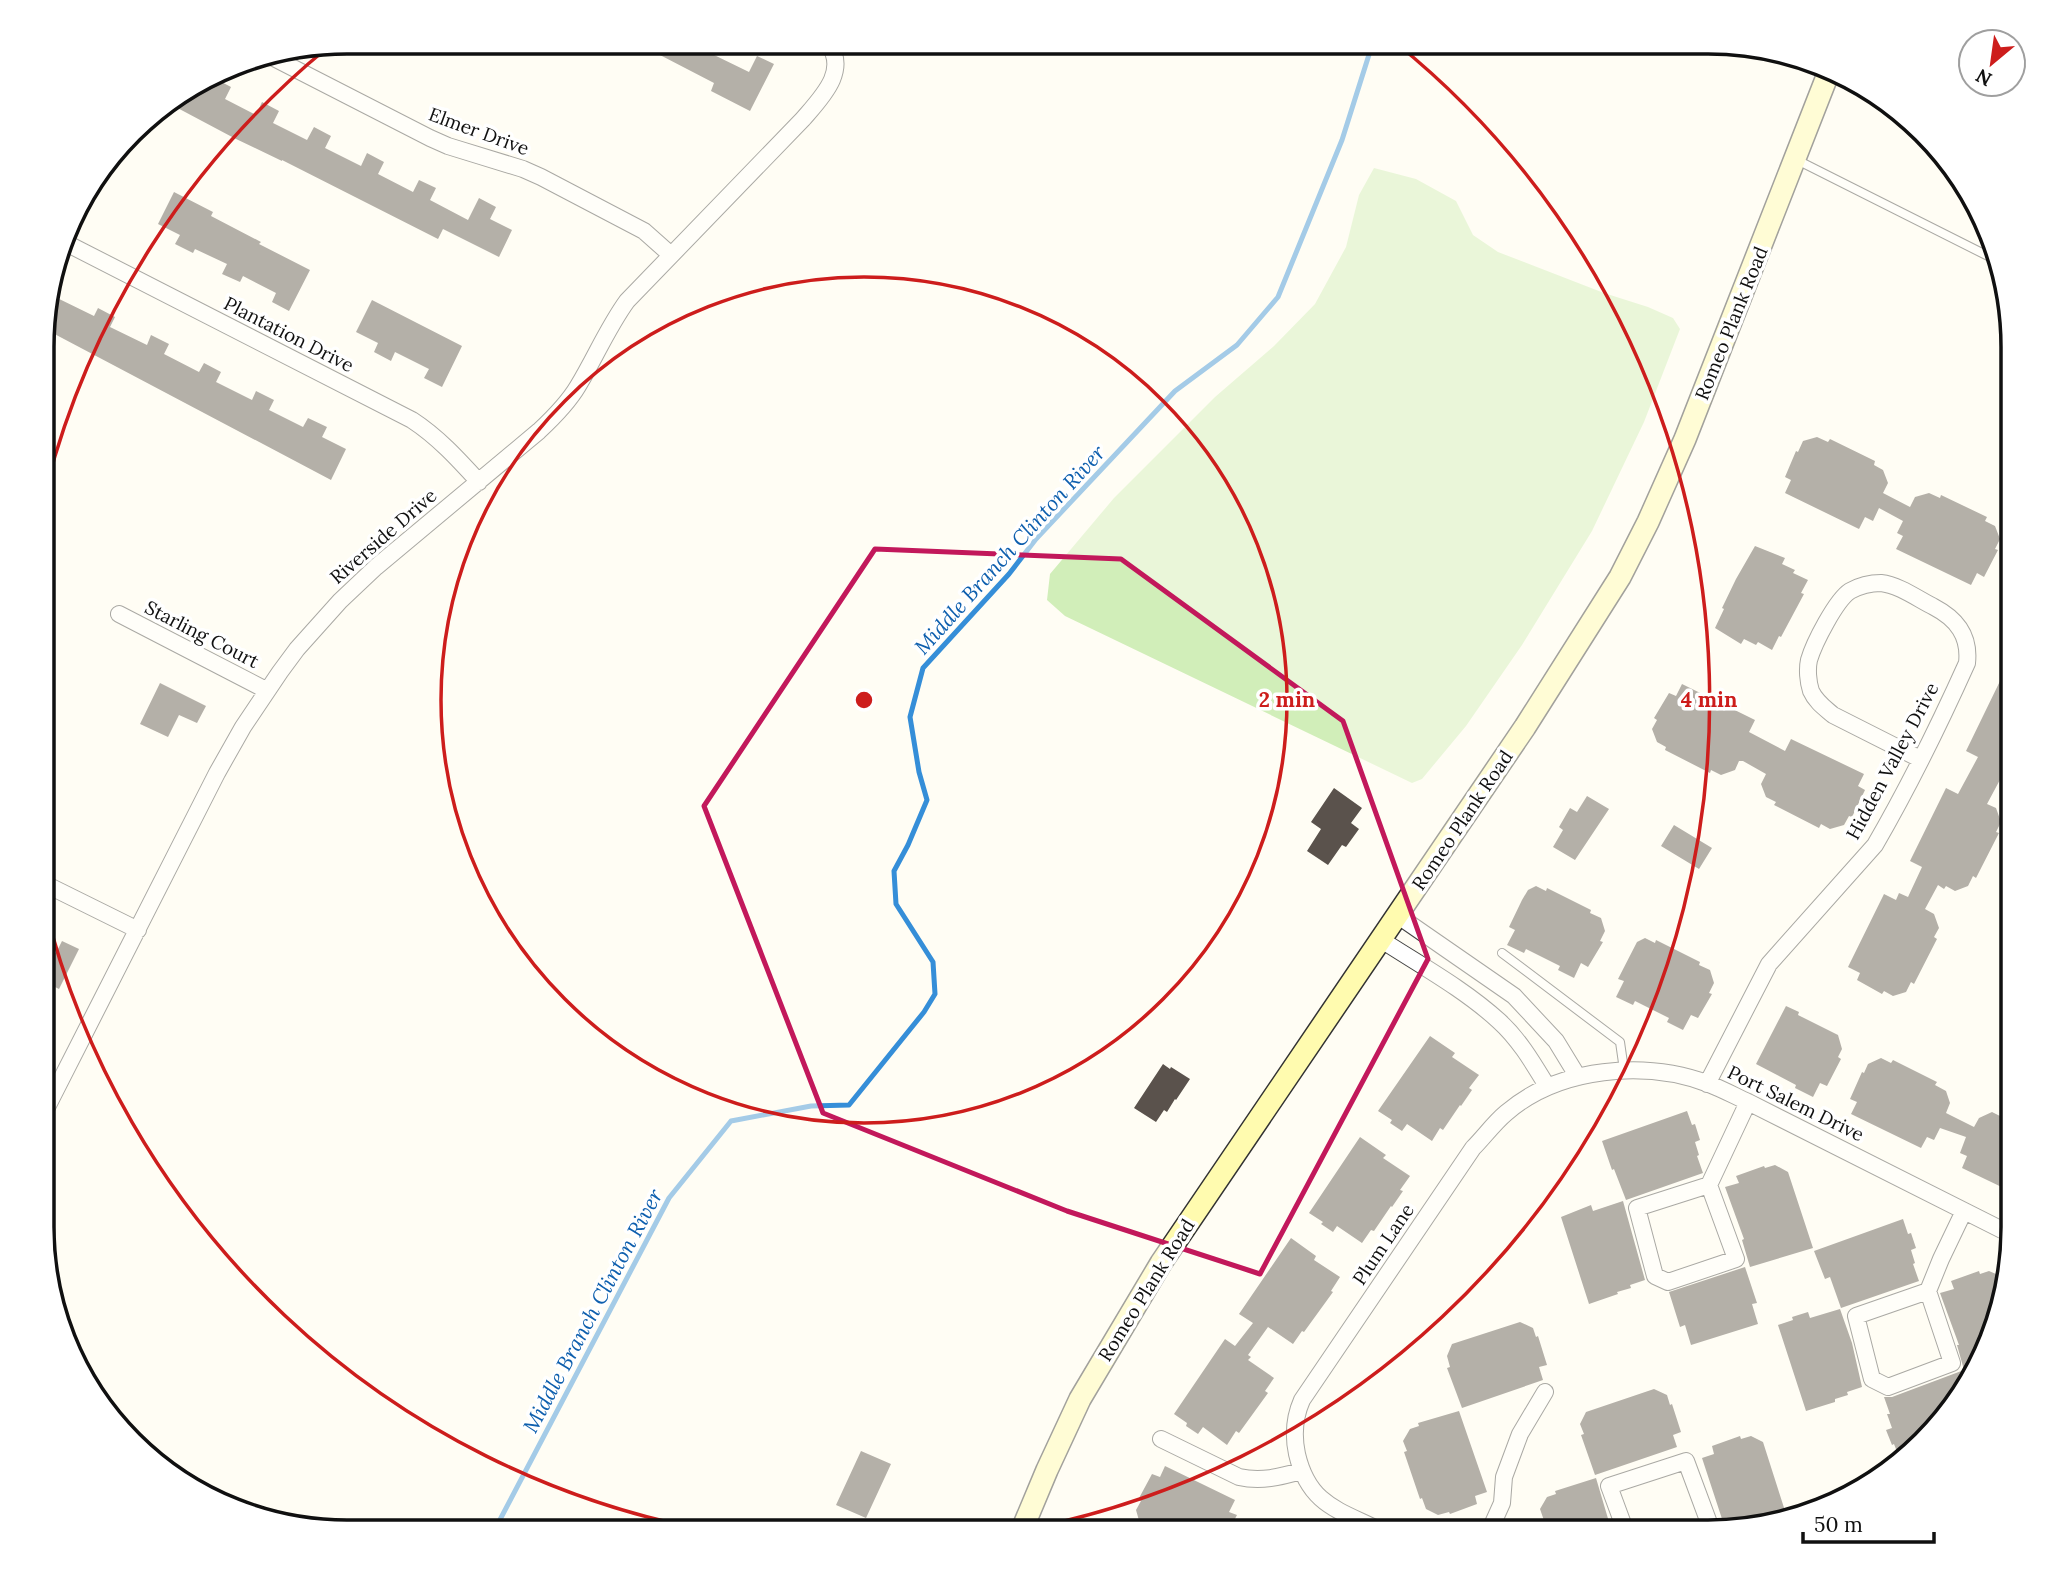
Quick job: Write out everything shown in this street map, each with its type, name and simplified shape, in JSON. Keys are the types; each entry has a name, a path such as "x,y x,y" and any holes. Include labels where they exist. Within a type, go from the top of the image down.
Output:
{"main road":[{"name":"Romeo Plank Road","path":"1026,1520 1067,1425 1122,1326 1161,1263 1525,727 1620,577 1672,470 1826,79"}],"street":[{"name":"Riverside Drive","path":"54,1094 217,773 243,727 298,649 357,584 539,431 566,404 616,316 633,294 809,112 832,81 836,71 832,54"},
{"name":"Elmer Drive","path":"281,62 448,146 541,177 636,226 671,255"},
{"name":"Plantation Drive","path":"73,246 412,420 446,446 479,482"},
{"name":"Hidden Valley Drive","path":"1707,1084 1769,964 1875,845 1920,759 1967,663 1967,645 1959,626 1947,614 1883,583 1860,587 1849,592 1835,607 1810,659 1808,679 1811,691 1833,715 1920,759"},
{"name":"Starling Court","path":"119,614 267,691"},
{"path":"54,888 138,930"},
{"path":"1397,915 1514,996 1556,1041 1578,1077"},
{"path":"1380,939 1457,989 1500,1022 1527,1053 1547,1086"},
{"name":"Port Salem Drive","path":"1547,1086 1578,1077 1624,1070 1672,1075 1707,1084 2001,1229"},
{"name":"Plum Lane","path":"1301,1471 1294,1439 1296,1413 1302,1400 1473,1148 1506,1112 1547,1086"},
{"path":"1709,1185 1637,1208 1656,1276 1668,1282 1736,1259 1709,1185 1748,1102"},
{"path":"1928,1291 1856,1316 1872,1379 1888,1387 1952,1363 1928,1291 1964,1211"},
{"path":"1494,1520 1502,1503 1504,1477 1520,1434 1545,1392"},
{"path":"1161,1439 1239,1477 1268,1479 1301,1471 1308,1486 1320,1499 1359,1520"},
{"path":"1622,1520 1609,1486 1686,1461 1708,1520"}],"lane":[{"path":"1795,159 1986,255"},
{"path":"1502,953 1620,1042 1624,1070"}],"highlighted area":[{"path":"875,549 1121,559 1343,721 1428,959 1260,1274 1067,1211 823,1113 704,806"}],"green space":[{"path":"1374,168 1416,179 1456,201 1473,235 1498,252 1648,307 1673,318 1680,329 1644,422 1592,531 1522,645 1466,726 1422,779 1412,783 1065,616 1047,600 1050,574 1114,498 1215,397 1274,346 1315,304 1346,247 1359,195"}],"building":[{"path":"712,54 749,72 757,56 774,64 750,111 711,91 714,83 660,55"},
{"path":"222,82 231,87 225,99 256,115 262,102 279,111 273,123 307,140 314,127 331,136 325,148 361,166 367,153 384,162 378,174 413,192 419,180 436,188 430,200 468,220 479,198 496,207 490,219 512,230 499,257 443,229 438,239 178,108"},
{"path":"174,192 213,212 211,216 261,242 259,244 310,270 289,311 272,302 276,293 243,276 240,282 222,274 227,264 195,249 193,253 175,244 180,235 158,224"},
{"path":"59,299 94,316 98,308 115,317 110,327 147,345 151,335 169,344 164,354 199,372 204,363 221,372 216,382 252,400 256,391 274,400 269,410 303,427 308,418 327,427 322,437 346,449 331,480 55,334"},
{"path":"372,300 462,346 442,387 424,378 429,369 395,352 391,361 374,352 378,343 356,332"},
{"path":"1817,437 1828,442 1830,439 1875,461 1874,465 1883,470 1888,483 1883,493 1910,507 1915,497 1929,493 1940,498 1941,495 1987,517 1985,521 1995,526 2000,539 1995,549 1998,550 1984,577 1977,573 1971,585 1896,549 1903,536 1897,533 1903,521 1879,508 1873,521 1865,517 1859,529 1785,493 1791,480 1785,477 1796,451 1798,452 1803,441"},
{"path":"1755,546 1785,558 1782,564 1808,580 1801,593 1804,594 1772,650 1758,642 1756,645 1744,639 1741,644 1715,628 1736,579"},
{"path":"2001,679 2001,778 1987,804 1996,808 2001,822 1996,832 1999,833 1976,878 1973,876 1968,886 1955,891 1938,885 1925,909 1934,914 1939,928 1934,937 1937,939 1914,984 1911,982 1906,992 1893,996 1884,991 1882,994 1857,980 1860,973 1848,967 1884,894 1896,900 1899,893 1908,897 1922,867 1910,861 1946,788 1958,794 1978,757 1966,751"},
{"path":"160,683 206,706 197,723 179,715 168,737 140,724"},
{"path":"1682,684 1755,720 1749,732 1785,751 1791,739 1864,774 1858,786 1865,790 1852,817 1849,816 1844,825 1830,829 1821,824 1819,828 1774,805 1776,802 1766,797 1761,784 1766,774 1743,761 1739,761 1735,770 1721,775 1711,770 1710,773 1665,750 1666,747 1657,742 1652,729 1657,720 1654,718 1669,693 1676,696"},
{"path":"1334,788 1362,808 1351,823 1359,829 1346,847 1342,845 1328,865 1307,851 1321,829 1311,822"},
{"path":"1587,796 1609,809 1575,860 1553,847 1563,830 1559,827 1570,808 1577,812"},
{"path":"1674,825 1712,848 1699,869 1661,846"},
{"path":"1536,886 1546,891 1547,888 1591,910 1590,913 1601,918 1605,931 1600,941 1603,942 1588,967 1581,963 1574,978 1558,970 1560,966 1526,949 1524,953 1507,945 1515,930 1509,927 1522,900 1528,890"},
{"path":"1645,938 1655,943 1656,940 1700,962 1699,965 1710,970 1714,983 1709,993 1712,994 1698,1018 1691,1015 1683,1030 1667,1022 1669,1018 1635,1001 1633,1005 1616,997 1624,981 1618,979 1637,942"},
{"path":"62,941 79,949 59,989 54,986 54,952 56,953"},
{"path":"1786,1006 1838,1035 1842,1049 1838,1057 1841,1059 1827,1086 1820,1083 1813,1097 1756,1064"},
{"path":"1430,1036 1455,1053 1452,1057 1479,1075 1469,1088 1472,1090 1461,1106 1443,1130 1440,1128 1432,1141 1407,1124 1402,1131 1378,1111"},
{"path":"1881,1058 1891,1063 1893,1060 1937,1082 1935,1085 1946,1091 1950,1103 1946,1113 1974,1127 1979,1118 1992,1112 2001,1116 2001,1187 1962,1168 1967,1156 1960,1153 1966,1137 1940,1128 1934,1140 1927,1137 1921,1148 1851,1114 1857,1102 1850,1099 1868,1064"},
{"path":"1163,1064 1190,1079 1167,1112 1164,1110 1156,1122 1134,1108"},
{"path":"1687,1111 1700,1140 1695,1142 1703,1173 1626,1200 1602,1141"},
{"path":"1360,1137 1386,1155 1383,1158 1410,1176 1392,1207 1362,1243 1337,1226 1333,1232 1309,1213"},
{"path":"1775,1165 1788,1172 1813,1248 1750,1267 1742,1240 1744,1239 1725,1187 1739,1183 1736,1176"},
{"path":"1623,1201 1645,1280 1630,1285 1631,1288 1617,1292 1618,1294 1589,1304 1561,1217 1591,1205 1593,1211"},
{"path":"1903,1219 1916,1248 1911,1250 1919,1281 1841,1308 1830,1277 1825,1279 1814,1251"},
{"path":"1291,1238 1316,1256 1314,1260 1340,1277 1331,1291 1333,1292 1293,1344 1268,1327 1248,1355 1251,1357 1248,1360 1274,1378 1265,1391 1268,1393 1239,1433 1236,1431 1227,1445 1203,1427 1198,1434 1174,1414 1225,1339 1235,1346 1253,1323 1239,1314"},
{"path":"1745,1267 1757,1303 1752,1304 1758,1324 1691,1345 1685,1325 1680,1327 1669,1292"},
{"path":"1979,1271 1980,1274 1989,1271 1997,1274 1985,1321 1964,1369 1959,1345 1940,1293 1954,1289 1951,1281"},
{"path":"1840,1309 1852,1343 1862,1387 1847,1392 1848,1395 1835,1399 1835,1402 1806,1411 1778,1325 1808,1312 1810,1318"},
{"path":"1520,1322 1533,1328 1536,1337 1538,1336 1547,1365 1539,1367 1543,1380 1462,1408 1447,1368 1450,1367 1447,1356 1452,1344"},
{"path":"1962,1371 1928,1420 1897,1451 1886,1430 1892,1428 1884,1397 1892,1397"},
{"path":"1654,1389 1667,1395 1670,1405 1672,1404 1681,1432 1673,1435 1677,1447 1595,1475 1581,1435 1584,1434 1580,1424 1586,1412"},
{"path":"1459,1411 1487,1492 1475,1496 1477,1504 1450,1514 1438,1515 1426,1509 1422,1498 1420,1499 1404,1452 1407,1451 1403,1441 1410,1429 1419,1426 1418,1423"},
{"path":"1740,1436 1741,1439 1751,1436 1763,1442 1785,1510 1722,1519 1702,1458 1714,1454 1712,1446"},
{"path":"861,1451 891,1464 866,1518 836,1505"},
{"path":"1165,1466 1235,1500 1229,1512 1237,1515 1234,1520 1139,1520 1136,1510 1141,1501 1138,1500 1152,1474 1160,1477"},
{"path":"1596,1478 1608,1520 1544,1520 1540,1509 1547,1497 1556,1494 1555,1491"}],"waterway":[{"name":"Middle Branch Clinton River","path":"500,1520 669,1198 731,1121 811,1106 849,1105 924,1012 935,994 933,962 896,904 894,871 927,800 919,772 910,717 923,668 1009,574 1036,539 1175,391 1237,345 1278,297 1342,140 1369,54"}]}
